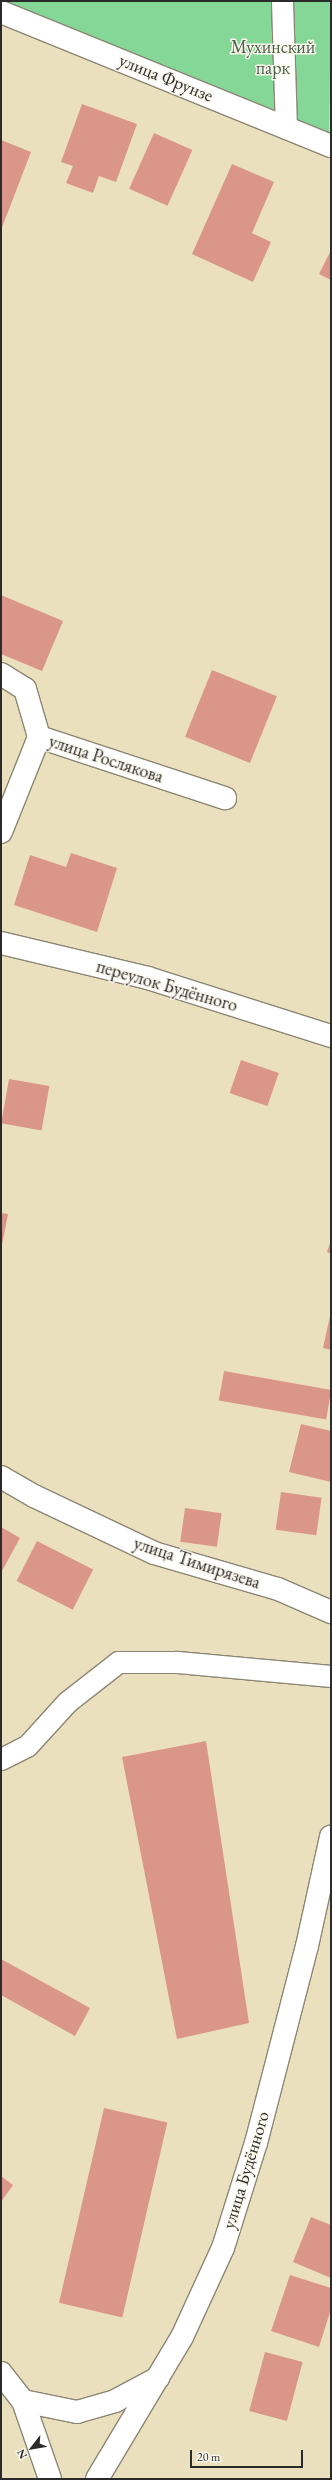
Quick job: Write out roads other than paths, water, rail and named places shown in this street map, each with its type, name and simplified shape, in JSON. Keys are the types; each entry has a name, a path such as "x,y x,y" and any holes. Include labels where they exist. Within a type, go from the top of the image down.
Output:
{"street":[{"name":"улица Фрунзе","path":"1,12 331,146"},
{"name":"улица Рослякова","path":"1,674 25,689 38,737 225,798"},
{"path":"1,832 38,737"},
{"name":"переулок Будённого","path":"1,943 148,978 331,1036"},
{"name":"улица Тимирязева","path":"1,1477 34,1496 154,1552 278,1589 331,1612"},
{"name":"улица Будённого","path":"97,2479 182,2337 222,2248 256,2143 307,1946 331,1837"},
{"path":"1,2373 23,2401 50,2479"},
{"path":"23,2401 77,2412 115,2401 158,2378"}],"lane":[{"path":"282,1 286,128"},
{"path":"1,1759 27,1746 67,1702 118,1662 177,1662 331,1676"}],"park label":[{"name":"Мухинский парк","path":"273,58"}]}
